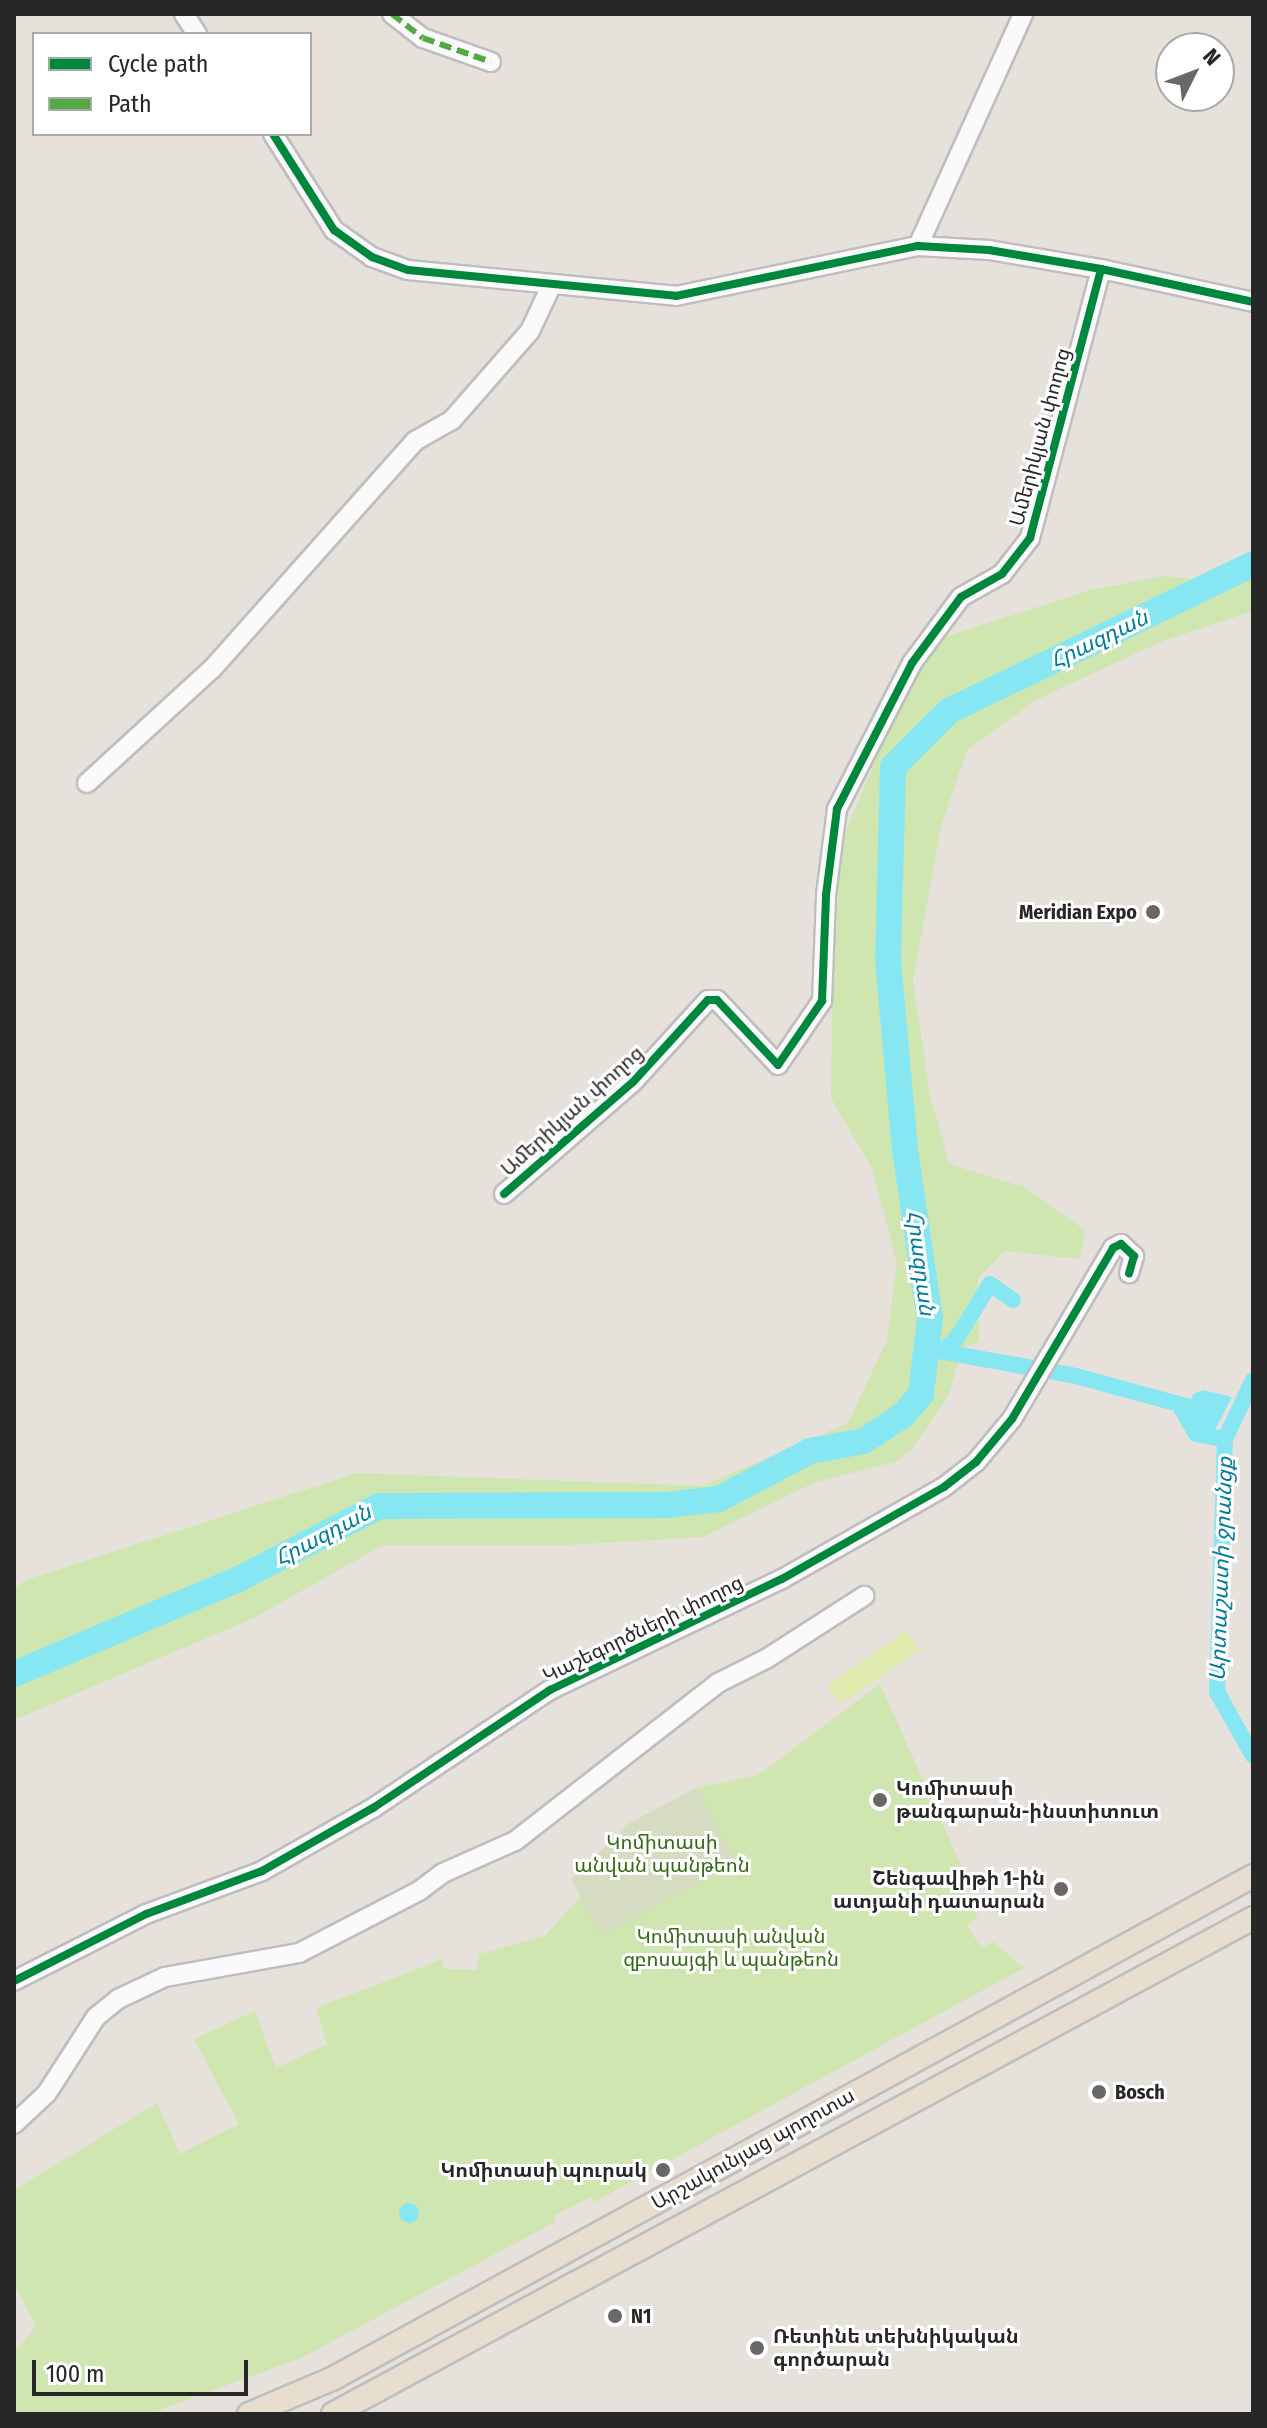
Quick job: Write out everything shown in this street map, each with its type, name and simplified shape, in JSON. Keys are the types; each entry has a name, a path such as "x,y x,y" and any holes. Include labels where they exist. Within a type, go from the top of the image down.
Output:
{"main road":[{"name":"Արշակունյաց պողոտա","path":"249,2414 359,2365 1253,1876"},
{"path":"1198,1907 1226,1905 1253,1918"},
{"name":"Արշակունյաց պողոտա","path":"333,2414 1253,1918"}],"street":[{"path":"184,14 196,32"},
{"path":"392,14 423,38 491,62"},
{"path":"918,246 1023,14"},
{"path":"274,136 334,230 372,257 408,270 676,296 918,246 989,250 1101,269 1253,302"},
{"name":"Ամերիկյան փողոց","path":"504,1194 633,1082 708,1000 717,1000 728,1010 778,1065 822,1001 826,895 837,809 912,663 961,597 1002,574 1030,538 1101,269"},
{"path":"87,783 212,669 415,441 452,420 530,331 552,284"},
{"name":"Կաշեգործների փողոց","path":"14,1981 146,1914 262,1871 373,1808 550,1690 782,1579 944,1487 976,1462 1035,1381 1113,1248 1121,1244 1134,1256 1129,1273"},
{"path":"14,2124 47,2093 96,2017 118,1999 165,1977 299,1953 419,1891 443,1873 502,1848 718,1683 766,1659 864,1596"}],"green space":[{"path":"1253,550 1253,611 1163,641 1038,699 967,750 941,826 913,981 930,1095 949,1164 1024,1187 1085,1230 1080,1259 1005,1251 978,1278 979,1342 963,1347 948,1396 913,1448 898,1461 816,1482 703,1537 568,1545 383,1545 254,1618 14,1720 14,1589 26,1580 357,1473 703,1486 848,1423 887,1340 897,1263 872,1168 831,1098 833,925 845,833 901,699 942,638 1090,590 1165,576 1199,580"},
{"path":"907,1631 920,1650 840,1704 827,1685"},
{"name":"Կոմիտասի անվան զբոսայգի և պանթեոն","path":"880,1684 966,1876 959,1886 978,1917 967,1925 981,1948 994,1942 1024,1968 594,2202 591,2197 553,2216 555,2222 303,2357 149,2414 14,2414 15,2352 36,2326 14,2284 14,2190 157,2103 180,2154 239,2124 194,2039 255,2011 276,2068 327,2044 316,2008 441,1960 444,1969 477,1970 479,1954 545,1936 580,1897 571,1879 631,1822 697,1788 758,1775"},
{"name":"Կոմիտասի անվան պանթեոն","path":"697,1788 737,1863 601,1935 571,1879 631,1822"}],"water":[{"path":"1203,1390 1232,1397 1214,1432 1196,1426 1187,1410 1193,1394"},
{"path":"405,2203 413,2203 419,2213 413,2223 405,2223 399,2217 399,2209"}],"waterway":[{"name":"Հրազդան","path":"14,1674 237,1580 379,1506 667,1505 719,1499 810,1451 864,1441 903,1415 921,1394 930,1319 905,1150 888,959 893,767 949,711 1253,564"},
{"path":"942,1351 957,1338 990,1284 1013,1300"},
{"path":"928,1349 1076,1376 1208,1412"},
{"name":"Արտաշատի ջրանցք","path":"1253,1380 1225,1439 1217,1692 1253,1756"},
{"path":"1181,1408 1196,1434 1225,1439"}],"marked path":[{"path":"392,14 423,38 491,62"}],"cycle path":[{"path":"274,136 334,230 372,257 408,270 676,296 918,246 989,250 1101,269 1253,302"},
{"path":"504,1194 633,1082 708,1000 717,1000 778,1065 822,1001 826,895 837,809 912,663 961,597 1002,574 1030,538 1101,269"},
{"path":"14,1981 146,1914 262,1871 373,1808 550,1690 782,1579 944,1487 976,1462 1012,1419 1113,1248 1121,1244 1134,1256 1129,1273"}],"place":[{"name":"Meridian Expo","path":"1153,912"},
{"name":"Կոմիտասի թանգարան-ինստիտուտ","path":"880,1800"},
{"name":"Շենգավիթի 1-ին ատյանի դատարան","path":"1061,1889"},
{"name":"Bosch","path":"1099,2092"},
{"name":"Կոմիտասի պուրակ","path":"663,2170"},
{"name":"N1","path":"615,2316"},
{"name":"Ռետինե տեխնիկական գործարան","path":"757,2348"}]}
